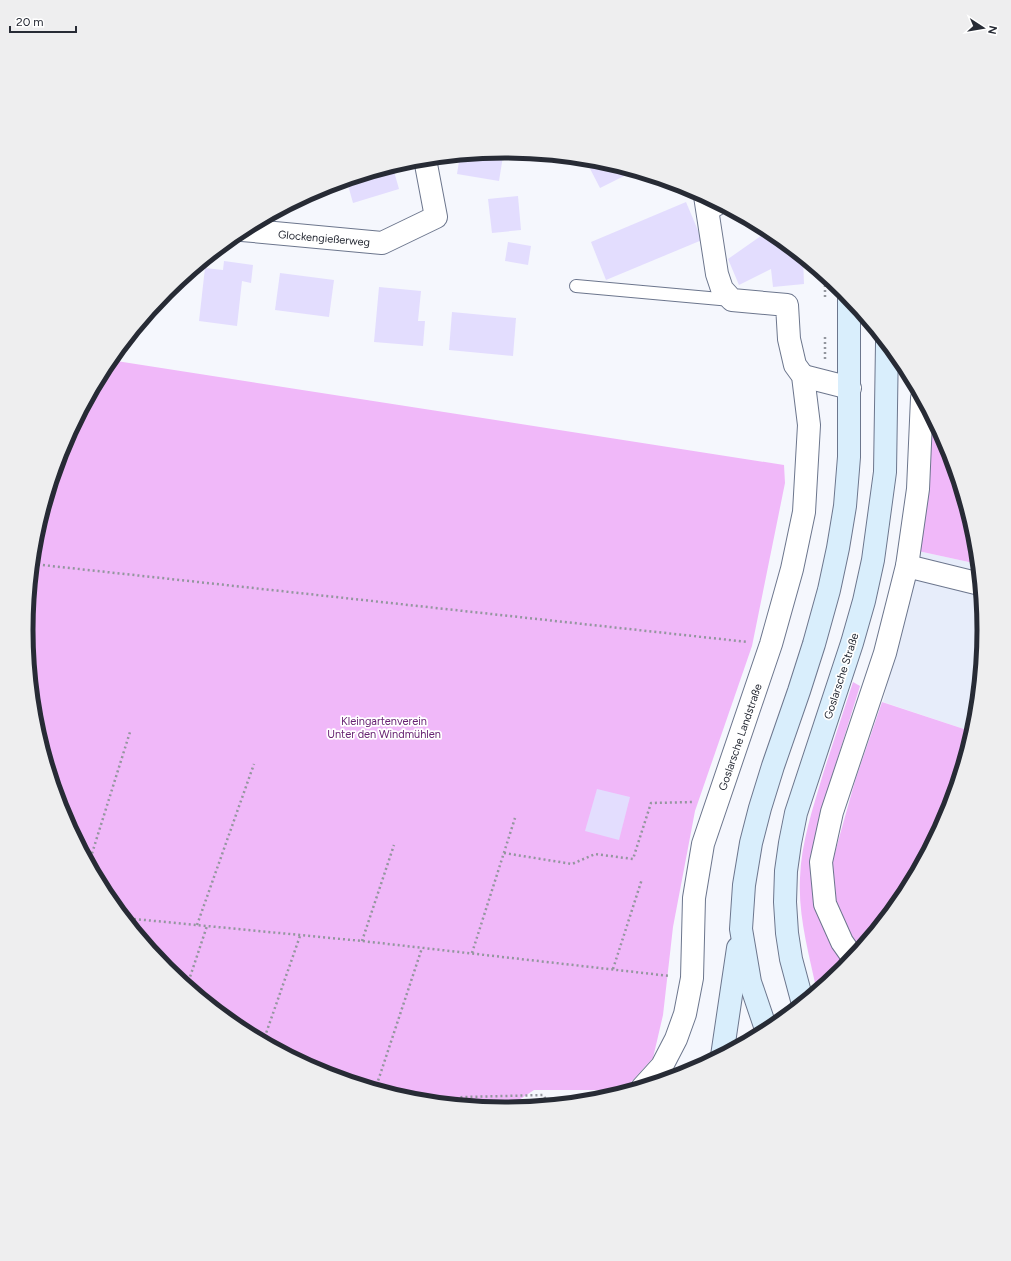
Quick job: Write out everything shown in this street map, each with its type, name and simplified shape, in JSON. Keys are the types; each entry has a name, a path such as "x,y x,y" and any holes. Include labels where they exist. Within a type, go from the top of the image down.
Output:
{"main road":[{"path":"723,1050 741,929 744,885 751,843 772,766 814,644 829,590 838,548 845,506 849,464 849,306"},
{"name":"Goslarsche Straße","path":"801,999 791,959 787,933 784,902 786,871 796,813 852,643 864,601 873,560 885,472 887,353"},
{"path":"741,929 750,982 765,1025"}],"street":[{"name":"Glockengießerweg","path":"254,231 382,243 436,217 426,165"},
{"path":"712,206 717,274 722,288 732,300"},
{"name":"Goslarsche Landstraße","path":"649,1081 662,1066 676,1039 685,1014 692,978 694,898 703,844 771,644 792,569 804,512 809,425 803,376 795,365 789,340 787,305 732,300"},
{"path":"803,376 850,388"},
{"path":"850,954 842,942 825,904 822,862 832,812 885,652 907,566 918,489 922,407"},
{"path":"907,566 975,583"}],"lane":[{"path":"576,286 732,300"}],"path":[{"path":"38,565 771,644"},
{"path":"91,857 130,732"},
{"path":"197,925 254,764"},
{"path":"504,853 572,864 595,854 633,859 651,803 675,803"},
{"path":"472,953 515,818"},
{"path":"362,941 394,845"},
{"path":"613,969 642,879"},
{"path":"132,919 362,941 692,978"},
{"path":"189,981 207,926"},
{"path":"265,1037 300,936"},
{"path":"377,1085 422,948"},
{"path":"449,1100 463,1097 543,1095 547,1101"}],"shaded area":[{"path":"918,551 973,563 977,600 977,661 974,692 967,730 883,702"}],"green space":[{"name":"Kleingartenverein Unter den Windmühlen","path":"118,361 784,465 785,483 752,646 695,811 673,927 663,1015 653,1058 626,1087 615,1090 534,1090 515,1103 506,1103 444,1099 413,1094 354,1078 325,1067 269,1040 218,1005 171,965 131,918 96,867 69,811 58,782 42,723 34,661 34,600 42,538 58,479 69,450 96,394"},
{"path":"932,428 953,479 962,508 973,563 918,551 926,492"},
{"path":"853,682 860,686 820,815 814,850 846,959 816,987 802,921 800,878 805,839 823,774"},
{"path":"882,702 967,730 953,782 942,811 915,867 880,918 857,946 850,935 835,898 832,863 855,781"}],"building":[{"path":"503,158 499,181 457,174 459,161"},
{"path":"588,165 628,174 600,188"},
{"path":"394,171 399,189 353,203 348,185"},
{"path":"518,196 521,230 492,233 488,199"},
{"path":"686,202 702,240 606,280 591,242"},
{"path":"763,235 803,264 804,284 773,287 771,269 739,285 728,259"},
{"path":"508,242 531,246 528,265 505,261"},
{"path":"224,261 253,265 251,283 242,281 237,326 199,321 205,268 223,270"},
{"path":"280,273 334,280 329,317 275,310"},
{"path":"379,287 421,291 418,321 425,321 423,346 374,342"},
{"path":"452,312 516,318 513,356 449,350"},
{"path":"597,789 630,797 619,840 585,831"}]}
